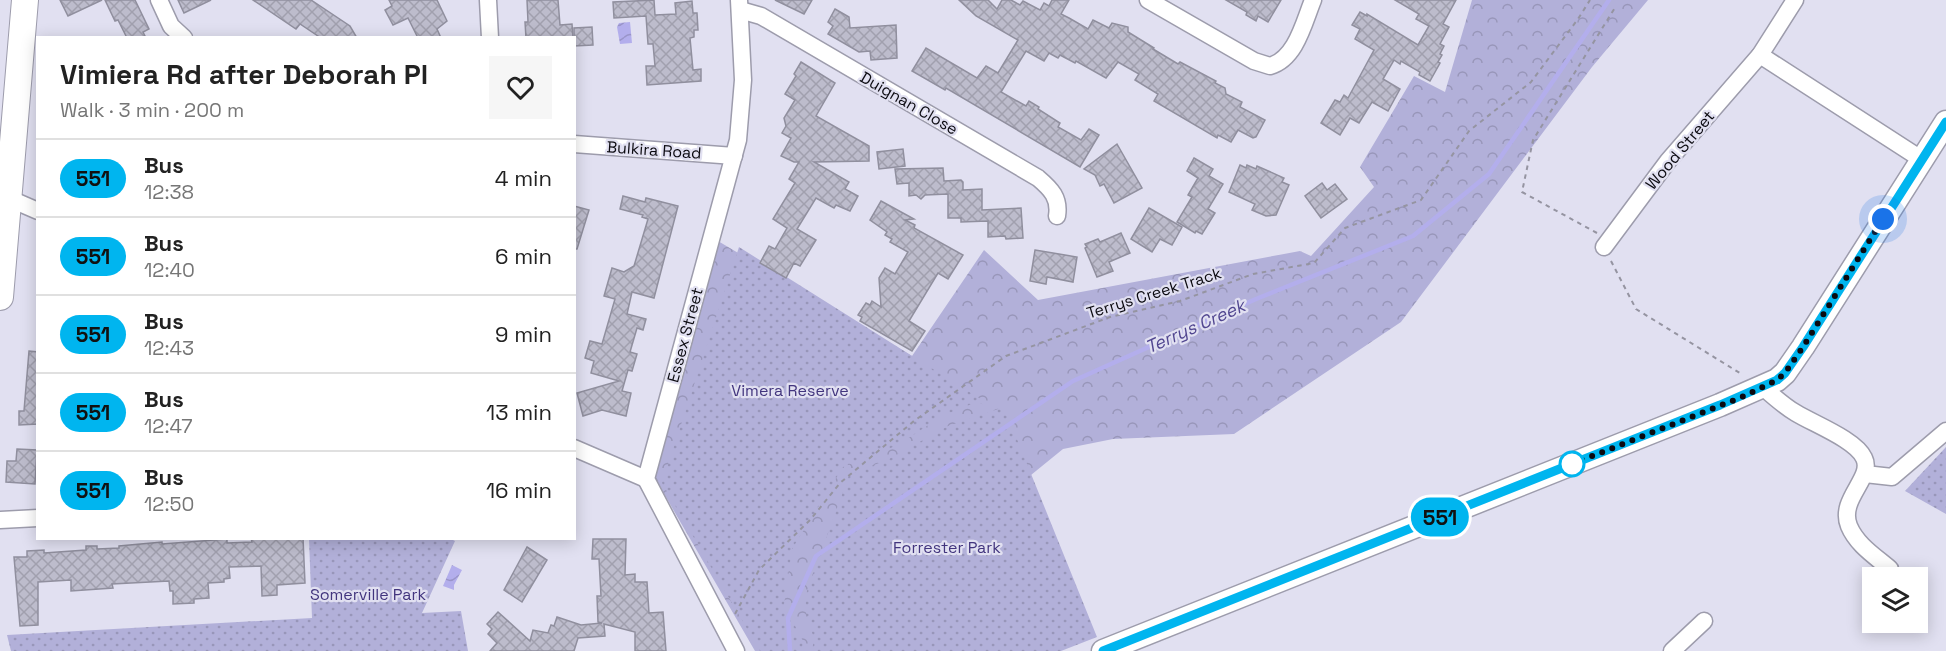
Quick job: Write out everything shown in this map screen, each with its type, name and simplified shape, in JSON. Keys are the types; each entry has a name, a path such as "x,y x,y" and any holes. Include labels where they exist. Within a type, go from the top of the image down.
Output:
{"main road":[{"path":"0,297 25,0"}],"street":[{"path":"159,0 171,26 182,36"},
{"path":"488,0 490,36"},
{"path":"1148,0 1254,61 1270,66 1276,64 1291,49 1313,0"},
{"name":"Wood Street","path":"1607,244 1668,161 1760,55 1795,0"},
{"name":"Essex Street","path":"646,479 741,123 739,5"},
{"name":"Duignan Close","path":"739,5 1038,178 1050,188 1056,198 1057,216"},
{"path":"1760,55 1921,159"},
{"path":"1103,651 1764,388 1777,380 1785,373 1803,347 1946,122"},
{"name":"Bulkira Road","path":"576,144 734,156"},
{"path":"8,198 36,210"},
{"path":"1764,388 1780,403 1858,448 1866,460 1865,474 1850,498 1846,515 1858,540 1888,567"},
{"path":"1865,474 1892,477 1946,431"},
{"path":"576,448 646,479 736,651"},
{"path":"0,520 36,518"},
{"path":"1672,651 1704,621"}],"path":[{"name":"Terrys Creek Track","path":"722,623 736,613 759,570 810,520 840,483 914,421 1006,356 1110,317 1180,302 1253,274 1314,263 1345,228 1421,200 1469,131 1531,82 1590,0"},
{"path":"1616,6 1533,140 1522,192 1607,244 1636,309 1764,388"}],"green space":[{"path":"1472,0 1648,0 1592,67 1401,322 1234,434 1113,439 1063,449 1002,495 859,651 755,651 652,473 718,241 912,356 984,250 1038,300 1300,251 1311,256 1374,187 1360,167 1414,76 1445,92"},
{"name":"Vimera Reserve","path":"739,247 990,405 974,403 942,416 898,445 843,467 792,549 784,605 803,641 802,651 760,651 662,483"},
{"name":"Forrester Park","path":"1004,407 1097,637 1061,651 812,651 814,639 805,609 807,591 849,475 889,459 948,426"},
{"path":"1946,447 1946,514 1905,491"},
{"name":"Somerville Park","path":"309,540 455,541 422,613 461,611 468,651 11,651 7,635 312,618"}],"water":[{"path":"630,22 632,43 620,44 617,27 619,23"},
{"path":"452,565 462,570 454,585 454,590 443,586"}],"building":[{"path":"60,0 102,0 68,16"},
{"path":"105,0 135,0 149,29 143,32 145,36 126,36 118,20 115,21"},
{"path":"178,0 211,0 184,13"},
{"path":"253,0 311,0 350,26 356,36 318,36 300,24 296,29"},
{"path":"389,0 437,0 447,21 437,29 440,36 417,36 408,18 393,25 385,10 392,6"},
{"path":"527,0 558,0 560,25 572,24 573,36 526,36 525,22 528,22"},
{"path":"654,0 655,15 676,14 675,3 692,1 693,13 697,13 698,30 694,30 694,37 690,38 693,70 701,69 701,81 647,85 646,66 655,66 653,44 648,44 646,16 614,18 613,2"},
{"path":"775,0 812,0 804,14"},
{"path":"959,0 988,0 997,9 1002,0 1011,0 1020,5 1023,1 1040,10 1044,3 1049,6 1052,0 1069,0 1061,14 1088,29 1093,20 1109,28 1112,23 1128,27 1128,32 1153,49 1178,64 1180,62 1216,81 1215,83 1225,88 1226,94 1242,102 1240,107 1265,120 1256,137 1253,138 1238,130 1231,142 1218,135 1217,138 1154,101 1158,94 1135,80 1139,74 1118,62 1106,78 1060,55 1058,58 1049,53 1044,61 1026,51 1001,92 1026,106 1029,101 1039,107 1038,109 1060,123 1058,127 1081,140 1089,129 1099,135 1080,167 946,88 945,90 912,71 926,48 977,78 986,66 998,73 1018,40 976,16"},
{"path":"1226,0 1281,0 1268,22 1258,16 1256,21 1246,15 1247,12"},
{"path":"1395,0 1456,0 1443,24 1449,27 1440,44 1444,46 1438,62 1440,63 1430,81 1419,75 1420,72 1401,61 1400,64 1394,60 1383,79 1400,89 1388,111 1372,102 1359,123 1350,118 1340,135 1321,123 1335,100 1340,102 1344,95 1348,98 1374,50 1355,39 1360,29 1352,25 1360,12 1418,45 1429,26 1416,19 1419,14"},
{"path":"835,9 849,17 850,28 896,25 897,58 871,60 870,51 859,52 828,34 833,26 828,22"},
{"path":"592,27 593,45 576,46 574,28"},
{"path":"801,62 835,83 816,116 869,146 869,161 814,162 849,182 845,189 858,196 850,211 836,205 834,208 816,198 797,229 816,240 800,266 794,263 786,278 760,263 769,246 775,249 787,228 773,219 795,183 789,179 799,162 781,156 791,138 782,133 786,126 784,118 795,100 785,94"},
{"path":"1117,144 1142,188 1114,203 1104,184 1100,186 1095,175 1084,169"},
{"path":"903,149 905,166 879,169 877,152"},
{"path":"1194,158 1213,169 1209,176 1223,184 1208,209 1215,213 1202,234 1196,231 1195,233 1177,222 1192,197 1188,195 1198,178 1187,171"},
{"path":"1240,165 1256,169 1257,166 1284,178 1282,182 1289,185 1276,215 1266,216 1252,210 1255,204 1229,192"},
{"path":"943,168 944,181 961,180 963,190 982,189 982,210 1021,208 1023,238 988,237 988,221 961,222 961,218 948,218 948,194 925,195 921,199 916,195 909,196 909,183 897,184 895,169"},
{"path":"1322,183 1327,190 1335,184 1347,199 1321,218 1305,196"},
{"path":"623,196 645,202 646,198 678,206 654,298 632,292 627,314 646,319 643,330 637,328 630,352 637,354 632,371 628,370 622,391 631,393 626,416 602,410 583,416 577,393 619,381 591,373 594,361 585,358 590,341 602,344 615,299 604,296 612,268 624,272 634,266 648,219 642,217 643,215 620,209"},
{"path":"881,201 914,219 905,220 915,225 914,228 963,255 948,279 938,273 909,321 925,331 912,351 860,321 862,317 858,315 866,303 870,305 872,301 881,307 879,278 885,268 895,274 908,252 890,242 892,239 885,235 887,232 870,220"},
{"path":"576,207 589,210 576,249"},
{"path":"1149,208 1182,227 1172,245 1160,239 1152,252 1131,239"},
{"path":"1121,233 1130,253 1109,262 1113,271 1097,277 1085,244 1098,239 1100,242"},
{"path":"1035,250 1077,257 1073,282 1047,277 1046,284 1030,281"},
{"path":"29,351 36,352 36,424 19,425 19,411 24,411"},
{"path":"17,449 36,450 35,484 6,482 7,461 16,461"},
{"path":"593,539 626,539 625,575 635,574 635,582 647,582 649,613 663,612 666,651 635,651 635,632 604,624 605,636 578,638 574,651 490,651 497,643 488,634 492,629 487,624 498,612 530,641 533,630 548,633 557,617 581,625 602,623 598,622 597,596 601,596 599,559 592,559"},
{"path":"227,540 227,543 252,542 252,540 303,540 305,583 277,585 277,595 262,596 261,566 229,567 230,578 224,579 224,582 208,583 209,598 194,599 194,603 173,604 173,591 170,591 169,581 112,584 113,588 71,591 71,580 38,582 38,625 20,626 14,557 27,557 27,551 44,550 44,553 86,550 86,546 97,546 97,549 119,548 119,546 162,542 162,544"},
{"path":"527,547 547,560 522,602 504,590"}],"waterway":[{"name":"Terrys Creek","path":"790,651 788,618 816,556 1073,381 1256,299 1413,236 1489,174 1609,0"}],"bus line":[{"name":"551","path":"1103,651 1764,388 1777,380 1785,373 1803,347 1946,122"}],"route":[{"path":"1572,464 1567,466 1764,388 1777,380 1785,373 1803,347 1883,219"}]}
